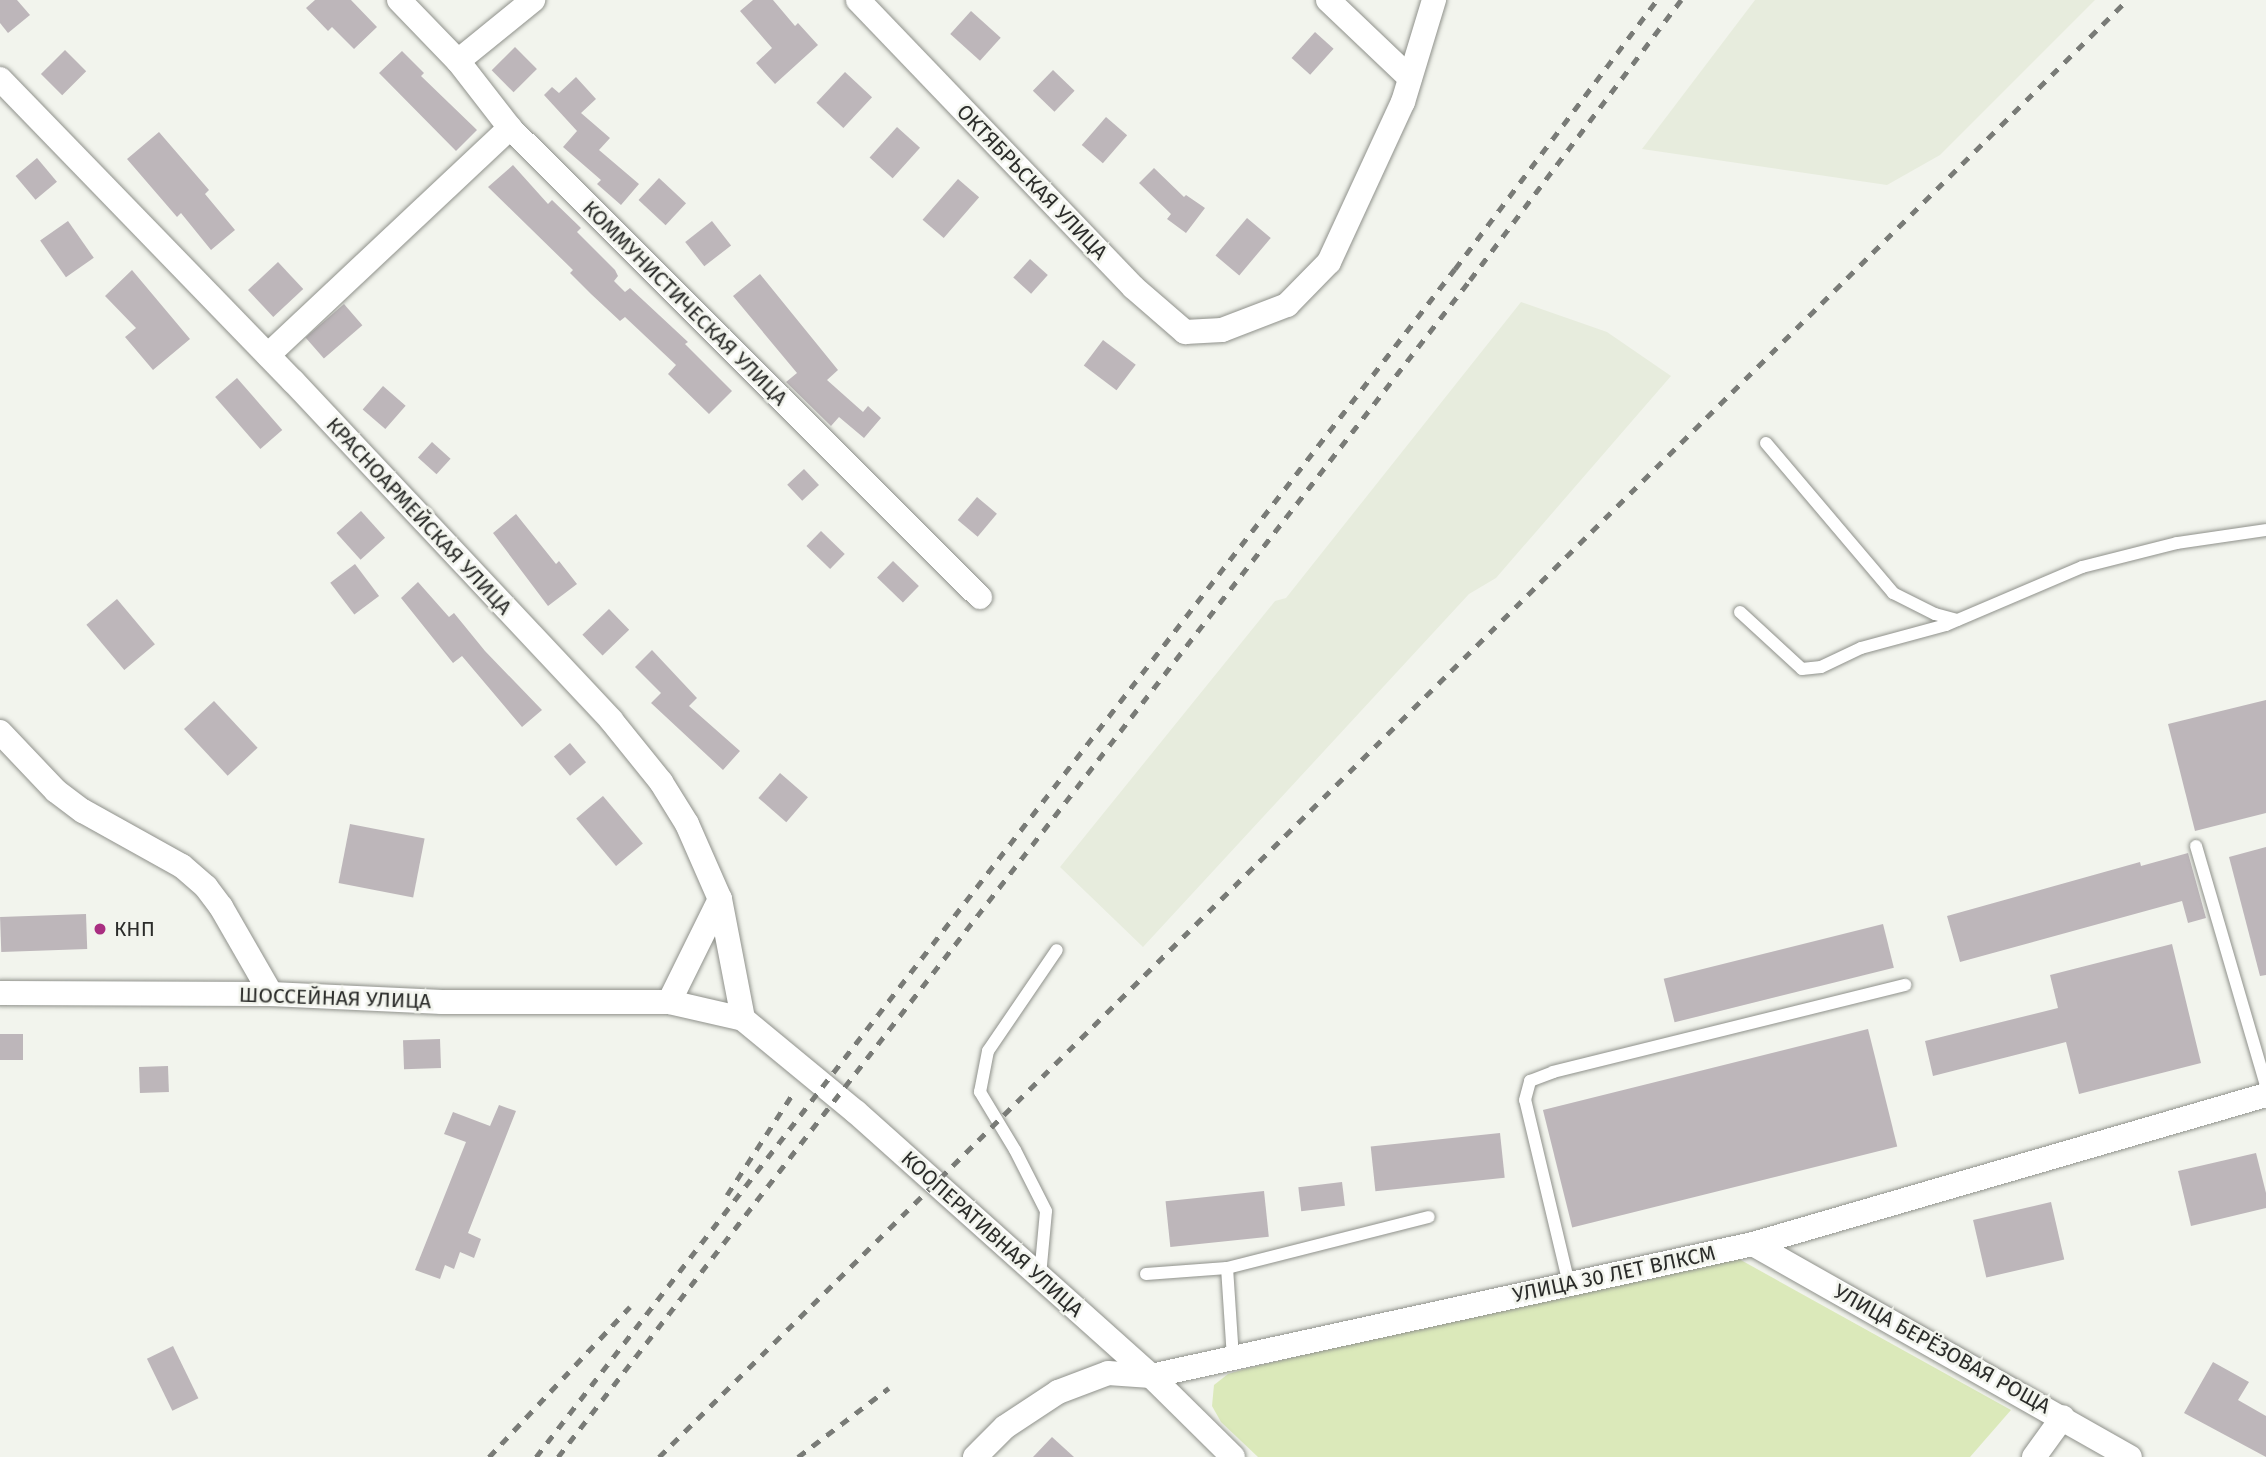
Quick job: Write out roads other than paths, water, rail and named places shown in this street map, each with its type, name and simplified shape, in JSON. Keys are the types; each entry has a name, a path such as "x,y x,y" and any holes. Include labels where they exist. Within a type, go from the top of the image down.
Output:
{"street":[{"name":"КОММУНИСТИЧЕСКАЯ УЛИЦА","path":"399,0 458,61 510,128 980,597"},
{"path":"458,61 533,0"},
{"name":"ОКТЯБРЬСКАЯ УЛИЦА","path":"858,0 1133,287 1185,331 1222,330 1287,305 1329,262 1402,102 1434,0"},
{"path":"1328,0 1410,78"},
{"name":"КРАСНОАРМЕЙСКАЯ УЛИЦА","path":"0,79 268,355 611,720 661,782 687,824 720,899"},
{"path":"268,355 510,128"},
{"path":"0,732 56,791 83,811 182,866 206,887 222,907 271,993"},
{"path":"669,1002 720,899"},
{"path":"720,899 743,1019"},
{"name":"ШОССЕЙНАЯ УЛИЦА","path":"0,993 271,993 442,1002 669,1002"},
{"name":"КООПЕРАТИВНАЯ УЛИЦА","path":"669,1002 743,1019 856,1112 1151,1376 1233,1457"},
{"name":"УЛИЦА 30 ЛЕТ ВЛКСМ","path":"975,1457 1005,1427 1058,1392 1108,1373 1151,1376 1754,1244 2266,1096"},
{"name":"УЛИЦА БЕРЁЗОВАЯ РОЩА","path":"1754,1244 2130,1457"},
{"path":"2034,1457 2063,1417"}],"lane":[{"path":"1766,443 1894,593 1935,614 1957,620"},
{"path":"1740,612 1802,669 1821,667 1861,648 1957,620 2082,567 2177,543 2266,530"},
{"path":"2196,846 2266,1085"},
{"path":"1040,1277 1046,1211 1015,1150 980,1092 988,1051 1057,950"},
{"path":"1569,1284 1525,1100 1530,1081 1553,1072 1905,985"},
{"path":"1146,1274 1227,1268 1429,1217"},
{"path":"1227,1268 1233,1357"}],"railway":[{"path":"536,1457 1455,269 1657,0"},
{"path":"558,1457 1470,280 1681,0"},
{"path":"659,1457 2127,0"},
{"path":"727,1195 794,1092"},
{"path":"489,1457 630,1307"},
{"path":"798,1457 889,1388"}],"place":[{"name":"КНП","path":"100,929"}]}
